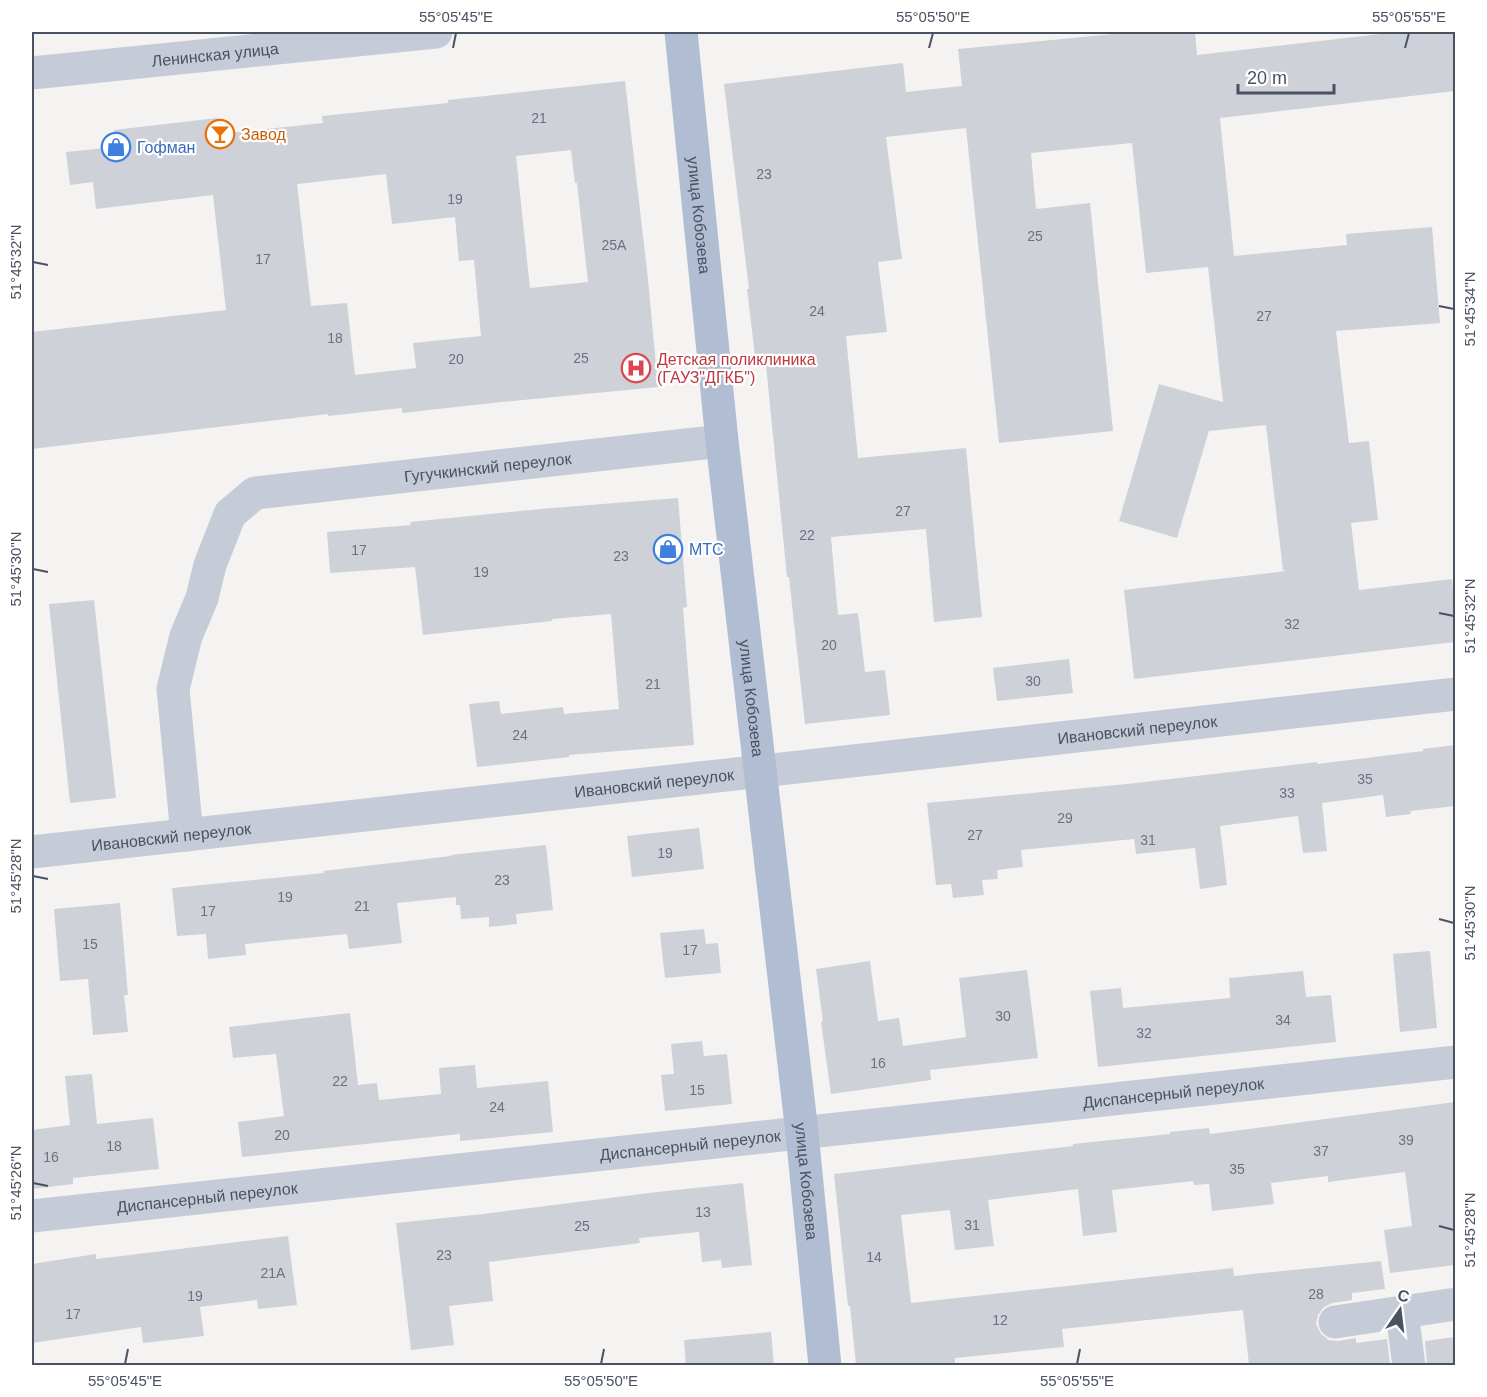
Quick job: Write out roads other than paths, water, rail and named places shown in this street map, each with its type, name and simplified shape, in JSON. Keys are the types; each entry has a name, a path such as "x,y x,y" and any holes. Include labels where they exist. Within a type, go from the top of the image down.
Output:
{"main road":[{"name":"улица Кобозева","path":"681,32 722,441 802,1134 825,1365"}],"street":[{"name":"Ленинская улица","path":"32,72 436,32"},
{"name":"Гугучкинский переулок","path":"187,836 172,689 186,636 202,598 210,565 230,514 255,494 722,441"},
{"name":"Ивановский переулок","path":"32,852 1455,694"},
{"name":"Диспансерный переулок","path":"32,1216 1455,1062"},
{"path":"1335,1322 1455,1304"},
{"path":"1402,1312 1409,1365"}],"place":[{"name":"Завод","path":"220,134"},
{"name":"Гофман","path":"116,147"},
{"name":"Детская поликлиника (ГАУЗ\"ДГКБ\")","path":"636,368"},
{"name":"МТС","path":"668,549"}]}
